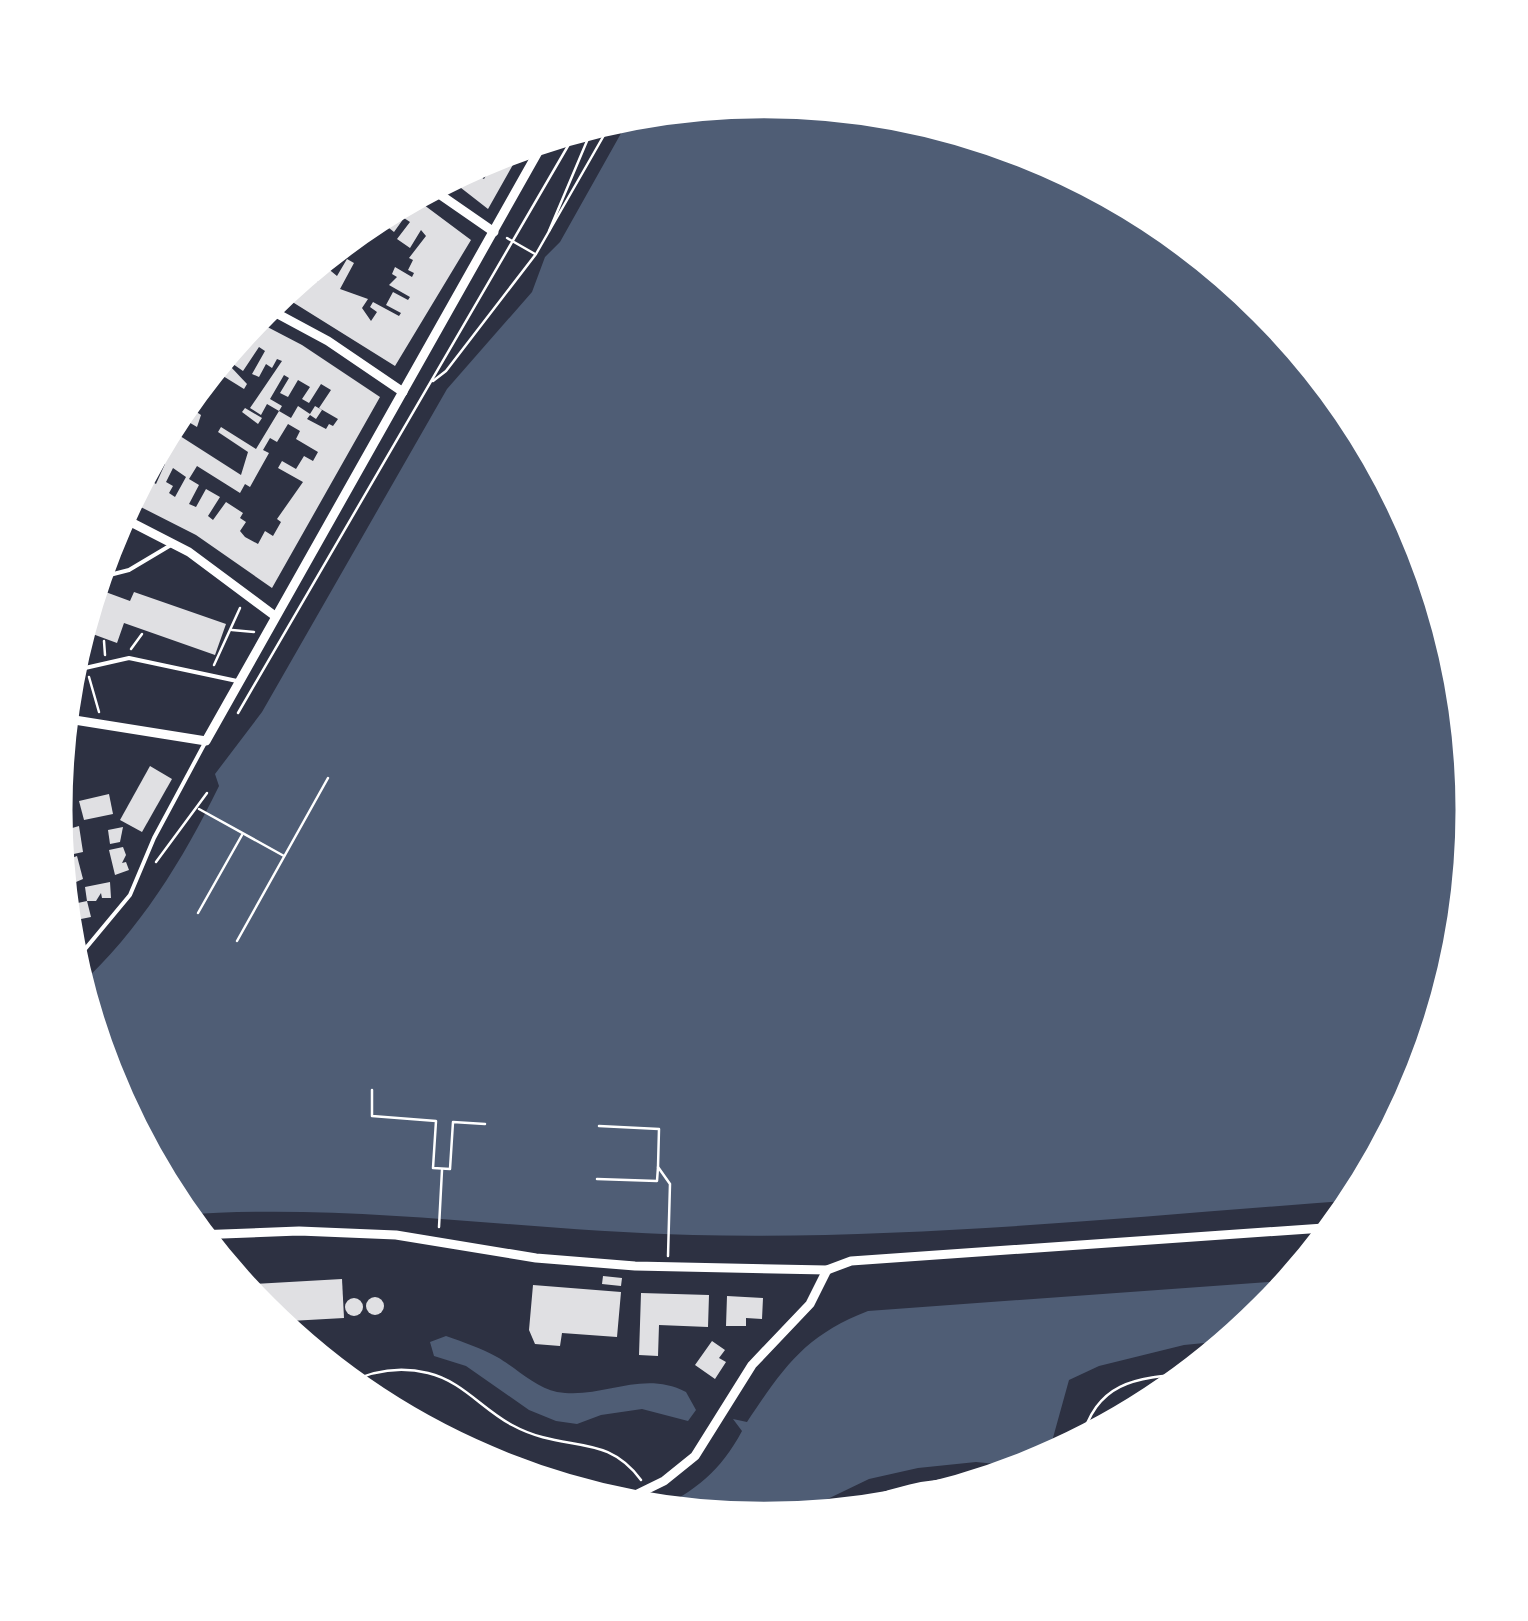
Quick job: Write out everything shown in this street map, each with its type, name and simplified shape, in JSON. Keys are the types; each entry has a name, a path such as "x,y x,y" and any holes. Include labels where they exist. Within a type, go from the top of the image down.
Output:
{"street":[{"path":"76,720 206,741 537,155"},
{"path":"442,196 494,232"},
{"path":"278,315 403,392"},
{"path":"133,523 173,544 275,616"},
{"path":"213,1233 299,1231 396,1235 536,1258 667,1267 827,1270 851,1260 1318,1228"},
{"path":"644,1494 682,1468 703,1446 752,1366 810,1304 827,1270"}],"lane":[{"path":"112,574 129,570 173,544"},
{"path":"85,668 124,659 238,681"},
{"path":"84,951 130,894 206,741"}],"path":[{"path":"432,382 446,371 536,254 605,135"},
{"path":"546,238 588,139"},
{"path":"234,717 263,676 569,145"},
{"path":"513,242 536,254"},
{"path":"210,675 247,593"},
{"path":"230,630 265,633"},
{"path":"124,659 142,634"},
{"path":"85,668 96,695 101,724"},
{"path":"237,941 328,778"},
{"path":"154,865 207,793"},
{"path":"197,809 284,856"},
{"path":"198,912 243,834"},
{"path":"372,1090 372,1116 436,1121 434,1168 450,1169 453,1122 484,1124"},
{"path":"597,1179 657,1181 658,1167 659,1129 600,1126"},
{"path":"658,1167 670,1184 667,1267"},
{"path":"438,1242 442,1168"},
{"path":"364,1378 394,1368 446,1379 498,1417 547,1441 618,1454 650,1495"},
{"path":"1085,1426 1094,1403 1106,1394 1162,1379"},
{"path":"871,1496 888,1488 947,1480"}],"water":[{"path":"764,116 855,122 899,130 944,140 1030,169 1150,233 1255,320 1315,388 1365,463 1421,587 1445,675 1457,765 1457,856 1445,946 1434,990 1405,1076 1365,1158 1337,1202 1026,1225 776,1236 629,1232 309,1212 200,1214 163,1158 123,1076 90,975 140,918 175,867 219,786 215,774 262,712 447,389 532,292 545,257 560,242 622,132 673,122"},
{"path":"1273,1282 1209,1343 1099,1366 1069,1380 1052,1442 997,1464 976,1462 918,1468 869,1479 821,1502 764,1504 676,1499 716,1469 742,1431 733,1419 747,1422 797,1355 828,1331 868,1311"},
{"path":"446,1336 491,1354 549,1390 590,1392 653,1383 686,1392 696,1410 688,1421 642,1409 601,1415 577,1424 556,1421 529,1410 466,1366 434,1356 430,1342"}],"building":[{"path":"514,163 488,209 460,187"},
{"path":"424,205 471,240 395,366 292,302 330,270 337,276 347,259 354,263 340,289 368,299 362,308 371,321 377,312 370,307 373,302 399,316 401,313 386,305 393,292 408,300 410,297 389,285 397,277 392,274 395,267 412,277 414,273 408,270 413,260 409,258 426,236 421,230 410,248 397,239 410,222 404,218 394,232 389,228 391,225"},
{"path":"267,327 302,345 380,397 272,588 196,535 141,507 180,436 241,475 248,452 218,432 221,427 256,449 279,411 267,404 261,415 250,408 282,361 277,359 272,368 266,364 259,377 252,374 265,351 259,347 243,371 233,364","holes":["284,375 289,378 280,393 288,397 298,380 310,387 302,399 309,403 321,384 331,390 319,408 338,419 326,429 307,419 310,415 316,419 322,410 315,406 310,414 298,406 291,418 279,411 282,406 270,399","288,424 300,431 296,439 318,452 313,461 304,456 296,469 282,461 278,468 303,482 277,519 281,522 273,536 265,531 258,544 245,537 240,531 246,522 240,518 243,513 226,502 213,520 208,516 220,497 206,489 196,507 189,504 199,485 189,479 197,466 240,493 245,484 250,487 269,453 263,450 270,438 277,442","173,468 186,477 175,497 169,493 173,486 166,482"]},
{"path":"231,367 247,384 244,389 223,376"},
{"path":"245,408 262,418 258,424 242,412"},
{"path":"196,412 201,415 197,427 189,422"},
{"path":"106,592 130,601 134,592 226,624 215,655 124,623 117,643 93,634"},
{"path":"150,766 172,779 142,832 120,820"},
{"path":"109,794 113,814 84,820 79,801"},
{"path":"79,826 83,852 71,855 70,829"},
{"path":"123,827 120,842 110,844 108,830"},
{"path":"123,847 126,855 122,863 126,862 129,870 115,875 109,850"},
{"path":"77,856 83,879 74,883 71,858"},
{"path":"110,882 111,898 102,898 101,893 96,901 87,901 85,887"},
{"path":"87,901 91,917 79,919 76,903"},
{"path":"603,1276 622,1278 621,1286 602,1284"},
{"path":"342,1279 344,1318 294,1321 257,1284"},
{"path":"533,1285 621,1292 617,1337 562,1333 560,1346 535,1344 529,1330"},
{"path":"641,1293 709,1295 708,1327 659,1325 658,1356 639,1355"},
{"path":"727,1296 763,1298 762,1319 746,1318 746,1326 726,1326"},
{"path":"375,1297 384,1306 375,1315 366,1306"},
{"path":"354,1298 363,1307 354,1316 345,1307"},
{"path":"712,1341 725,1350 719,1358 726,1362 715,1379 695,1365"}]}
